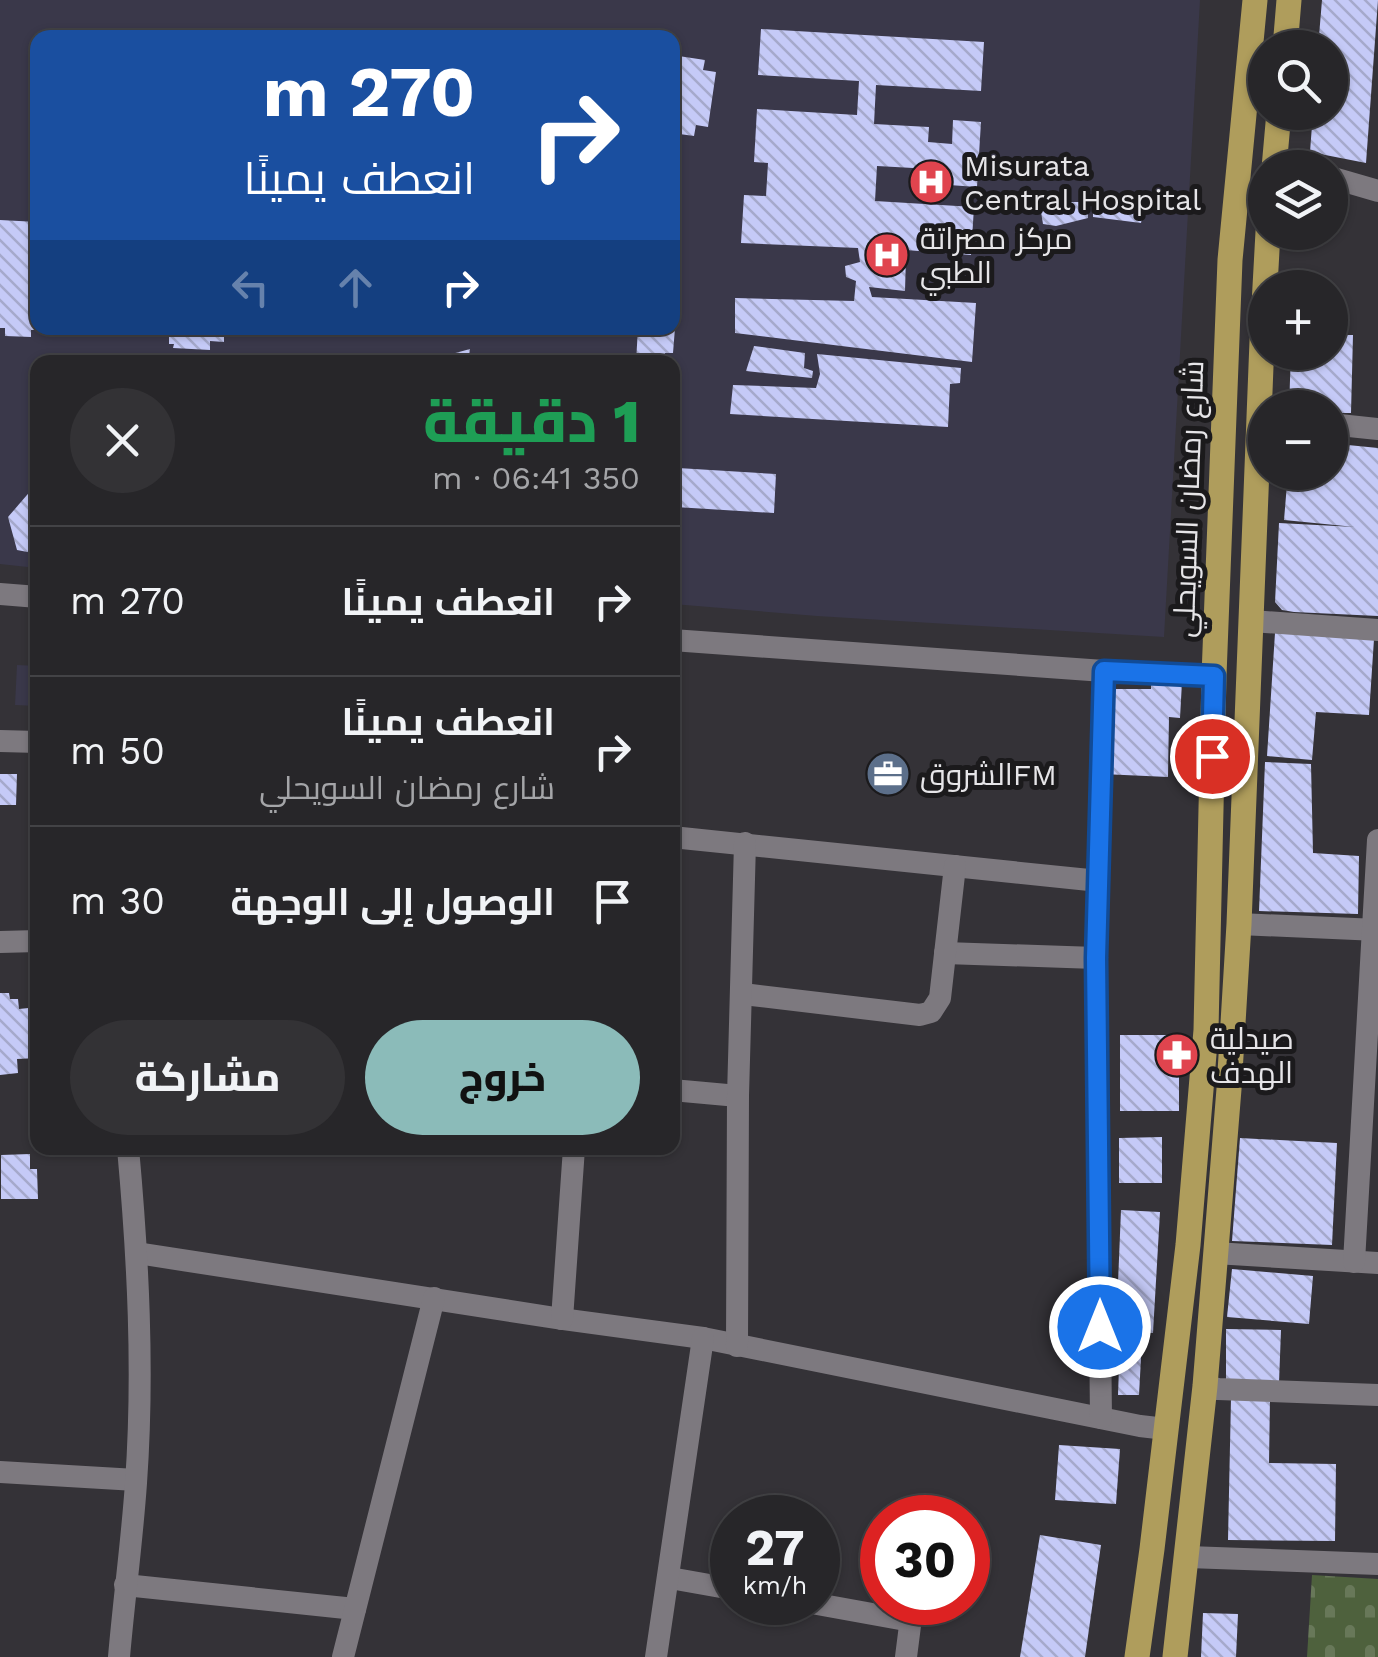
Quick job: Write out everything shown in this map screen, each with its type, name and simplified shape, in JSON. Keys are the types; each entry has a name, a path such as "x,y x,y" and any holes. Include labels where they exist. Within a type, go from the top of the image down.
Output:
{"main road":[{"name":"شارع رمضان السويحلي","path":"1137,1657 1188,1245 1206,1030 1214,676 1230,260 1255,0"},
{"path":"1286,30 1288,0"},
{"path":"1263,390 1267,250"},
{"path":"1175,1657 1205,1386 1239,924 1258,490"}],"street":[{"path":"1348,182 1378,191"},
{"path":"1348,426 1378,429"},
{"path":"0,594 30,596"},
{"path":"1251,621 1378,630"},
{"path":"680,641 1214,676"},
{"path":"1102,1418 1096,958 1104,671"},
{"path":"0,741 30,742"},
{"path":"680,838 1099,881"},
{"path":"1354,1262 1372,1061 1378,840"},
{"path":"737,1346 745,843"},
{"path":"743,994 927,1014 935,1009 940,998 955,866"},
{"path":"1239,924 1375,929"},
{"path":"0,942 30,941"},
{"path":"945,953 1096,958"},
{"path":"680,1091 738,1096"},
{"path":"118,1657 136,1480 139,1408 137,1253 129,1155"},
{"path":"562,1318 574,1155"},
{"path":"137,1253 703,1338 1166,1430"},
{"path":"1215,1253 1378,1264"},
{"path":"343,1657 434,1298"},
{"path":"656,1657 703,1338"},
{"path":"1205,1386 1378,1396"},
{"path":"0,1472 136,1480"},
{"path":"1188,1556 1378,1564"},
{"path":"670,1578 710,1585"},
{"path":"125,1584 355,1609"},
{"path":"906,1657 910,1625"}],"shaded area":[{"name":"Misurata Central Hospital","path":"0,0 1200,0 1164,637 680,605 680,355 30,355 30,567 0,564"},
{"path":"17,665 30,666 30,706 15,705"}],"green space":[{"path":"1312,1575 1378,1579 1378,1657 1307,1657"}],"building":[{"path":"1322,0 1378,0 1366,163 1348,159 1348,150 1310,150 1312,130 1348,130 1348,30 1320,30"},
{"path":"761,29 984,42 981,91 876,85 874,124 929,127 928,142 952,144 953,120 981,122 977,187 949,185 949,170 877,166 875,201 974,207 971,255 866,247 868,254 906,256 905,291 869,287 872,297 976,303 972,362 735,333 735,298 854,301 856,281 846,277 845,266 860,262 858,248 741,243 744,195 766,196 768,163 754,162 757,109 857,115 859,81 758,75"},
{"path":"680,56 705,60 703,70 716,72 708,127 696,125 694,136 680,134"},
{"path":"1093,201 1144,207 1141,223 1093,217"},
{"path":"1063,202 1087,202 1088,218 1056,226 1043,224 1041,212"},
{"path":"0,220 30,222 31,337 5,336 5,328 0,328"},
{"path":"224,335 224,342 210,341 210,350 173,348 169,337 156,336"},
{"path":"638,335 674,335 673,353 636,355"},
{"path":"1348,335 1353,335 1351,413 1348,390 1290,390 1290,370 1348,370"},
{"path":"754,346 805,353 804,368 813,371 812,378 746,371"},
{"path":"470,349 469,355 448,355"},
{"path":"817,354 961,368 960,383 950,384 948,427 730,414 733,385 816,388 820,374"},
{"path":"1348,445 1378,448 1378,616 1282,610 1275,602 1279,523 1355,527 1284,520 1286,490 1348,490"},
{"path":"680,468 776,474 774,513 680,507"},
{"path":"30,491 30,552 17,550 8,517"},
{"path":"1275,633 1374,639 1369,715 1316,712 1312,760 1267,756"},
{"path":"1151,682 1182,682 1180,718 1169,717 1168,777 1102,774 1107,689 1151,689"},
{"path":"1265,762 1311,764 1313,853 1359,856 1358,914 1259,911"},
{"path":"0,774 17,774 16,805 0,805"},
{"path":"0,993 9,993 10,999 18,999 19,1009 30,1008 30,1058 17,1059 18,1073 0,1075"},
{"path":"1120,1035 1179,1035 1179,1111 1120,1111"},
{"path":"1162,1137 1162,1183 1119,1183 1119,1138"},
{"path":"1240,1138 1337,1143 1332,1245 1232,1241"},
{"path":"30,1154 30,1169 37,1169 38,1199 1,1199 1,1155"},
{"path":"1121,1210 1160,1212 1153,1333 1116,1331"},
{"path":"1232,1269 1313,1276 1309,1324 1227,1317"},
{"path":"1226,1329 1281,1330 1279,1383 1226,1381"},
{"path":"1120,1339 1142,1340 1139,1395 1118,1395"},
{"path":"1231,1398 1270,1398 1269,1463 1336,1464 1335,1541 1228,1540"},
{"path":"1059,1445 1120,1449 1116,1504 1055,1500"},
{"path":"1040,1535 1101,1545 1085,1657 1020,1657"},
{"path":"1203,1613 1238,1614 1236,1657 1201,1657"}],"place":[{"name":"Misurata Central Hospital","path":"931,182"},
{"name":"مركز مصراتة الطبي","path":"887,255"},
{"name":"الشروقFM","path":"888,774"},
{"name":"صيدلية الهدف","path":"1177,1055"}],"route":[{"path":"1100,1327 1096,958 1104,671 1214,676 1212,756"}]}
